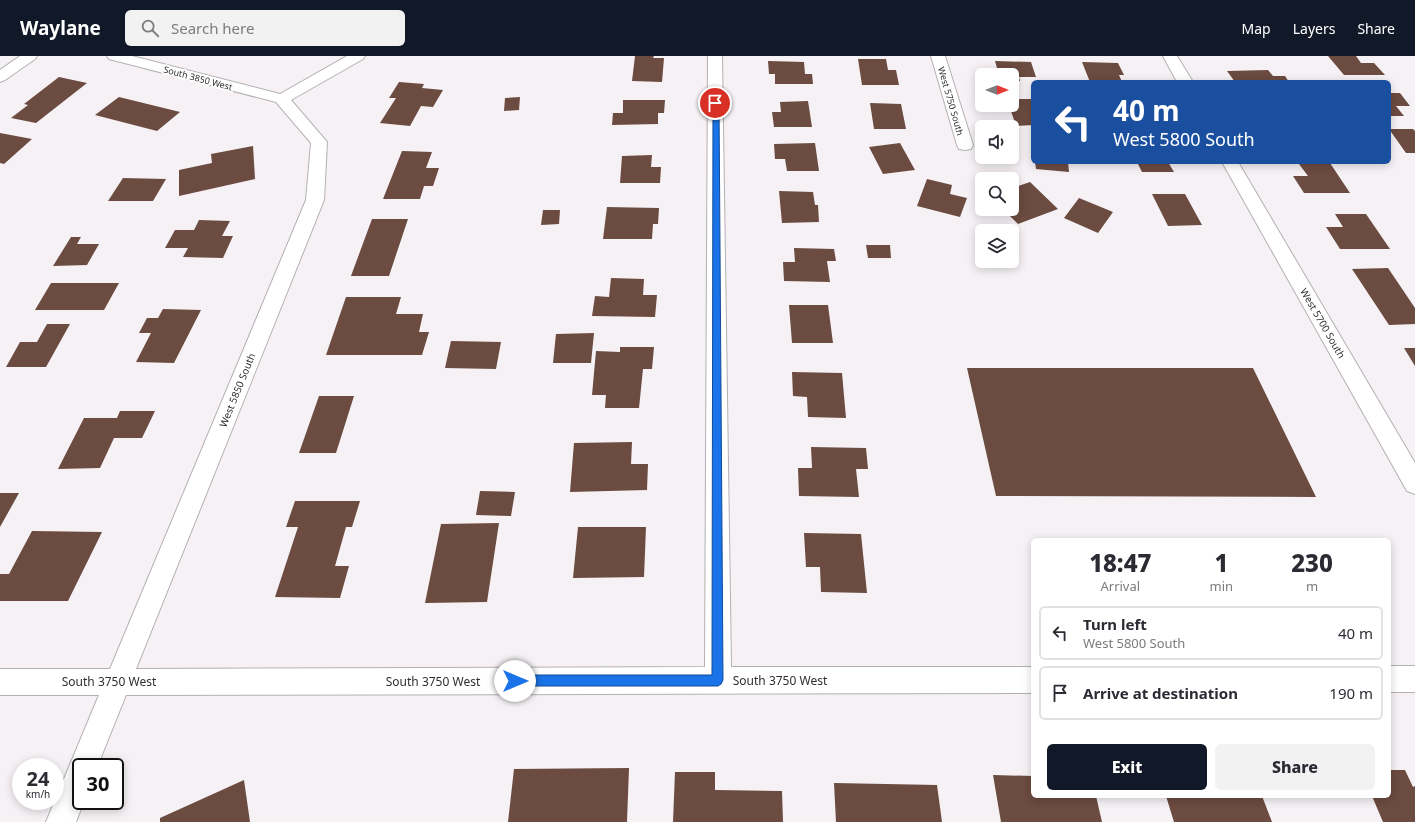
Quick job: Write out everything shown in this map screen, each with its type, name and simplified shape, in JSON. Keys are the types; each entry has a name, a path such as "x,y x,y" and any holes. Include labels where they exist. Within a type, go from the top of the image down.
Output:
{"street":[{"path":"0,77 30,56"},
{"name":"South 3850 West","path":"114,56 282,99"},
{"path":"282,99 358,56"},
{"path":"715,56 718,680"},
{"name":"West 5750 South","path":"938,56 965,145"},
{"path":"1170,56 1184,80"},
{"name":"West 5850 South","path":"87,758 315,200 319,142 282,99"},
{"name":"West 5700 South","path":"1231,164 1415,484"},
{"path":"1391,679 1415,679"},
{"name":"South 3750 West","path":"0,682 1031,680"},
{"path":"61,822 72,794"}],"building":[{"path":"635,56 654,56 653,58 664,58 662,82 632,81"},
{"path":"1328,56 1356,56 1361,63 1374,63 1385,75 1344,75"},
{"path":"858,59 886,59 888,70 896,70 899,85 862,85"},
{"path":"768,61 804,62 805,74 812,74 813,84 775,84 775,74 769,74"},
{"path":"995,61 1031,62 1036,77 1019,77 1019,68 997,68"},
{"path":"1082,62 1118,63 1124,75 1119,75 1121,80 1089,80"},
{"path":"1268,70 1273,76 1285,76 1288,80 1234,80 1227,71"},
{"path":"59,77 87,83 36,123 11,118 28,105 24,104"},
{"path":"399,82 424,84 422,88 443,90 433,107 421,106 410,126 380,123 396,98 389,98"},
{"path":"1391,93 1400,93 1410,106 1396,106 1404,116 1391,116"},
{"path":"119,97 180,112 157,131 95,115"},
{"path":"520,97 519,110 504,111 505,98"},
{"path":"1019,99 1031,99 1031,125 1019,126 1019,120 1014,120 1011,112 1019,112"},
{"path":"623,100 665,100 664,113 658,113 658,124 612,125 613,113 623,113"},
{"path":"808,101 812,127 774,127 772,112 781,112 780,102"},
{"path":"870,103 901,104 906,129 874,129"},
{"path":"1391,129 1413,129 1415,131 1415,153 1406,153 1391,132"},
{"path":"0,133 32,139 4,164 0,163"},
{"path":"815,143 819,171 787,171 785,159 775,159 774,144"},
{"path":"900,143 915,170 883,174 869,147"},
{"path":"253,146 255,179 179,196 179,170 212,163 211,154"},
{"path":"402,151 432,152 426,168 439,168 433,186 424,186 420,199 383,199"},
{"path":"652,155 651,167 661,167 660,183 620,183 622,156"},
{"path":"1035,164 1068,164 1069,172 1036,169"},
{"path":"1138,164 1169,164 1174,172 1142,172"},
{"path":"1299,164 1331,164 1350,193 1304,193 1293,176 1308,176"},
{"path":"123,178 166,179 153,201 108,201"},
{"path":"927,179 952,185 950,194 967,198 960,217 917,206"},
{"path":"1030,182 1058,209 1018,224 1010,216 1019,216 1019,186"},
{"path":"779,191 813,192 815,205 818,205 819,222 782,223"},
{"path":"1152,194 1185,194 1202,225 1168,226"},
{"path":"1079,198 1113,212 1098,233 1064,218"},
{"path":"607,207 659,208 658,224 653,224 652,239 603,239"},
{"path":"543,210 560,210 559,224 541,225"},
{"path":"1335,214 1366,214 1390,249 1340,249 1326,227 1343,227"},
{"path":"372,219 408,219 389,276 351,276"},
{"path":"199,220 230,221 222,236 233,236 223,258 183,257 188,248 165,248 175,230 194,230"},
{"path":"71,237 81,237 77,244 99,244 87,265 53,266"},
{"path":"866,245 890,245 891,258 868,258"},
{"path":"794,248 834,249 836,261 827,261 830,282 784,281 783,262 795,262"},
{"path":"1388,268 1415,308 1415,324 1389,325 1352,269"},
{"path":"611,278 644,279 643,295 657,295 655,317 592,316 595,296 609,297"},
{"path":"51,283 119,283 104,310 35,310"},
{"path":"346,297 401,297 396,314 423,314 419,332 429,332 422,355 326,355"},
{"path":"789,305 828,305 833,343 792,343"},
{"path":"163,309 201,310 174,363 136,362 151,333 139,333 147,318 158,318"},
{"path":"47,324 70,324 46,367 6,367 20,342 37,342"},
{"path":"594,333 591,363 553,363 556,334"},
{"path":"451,341 501,342 496,369 445,368"},
{"path":"620,347 654,347 652,369 643,369 639,408 605,408 606,395 592,395 596,351 620,352"},
{"path":"1404,348 1415,348 1415,366"},
{"path":"967,368 1253,368 1316,497 996,496"},
{"path":"792,372 842,373 846,418 808,417 807,397 793,396"},
{"path":"319,396 354,396 336,453 299,453"},
{"path":"120,411 155,411 142,438 114,438 100,468 58,469 84,418 117,418"},
{"path":"632,442 631,464 648,464 647,490 570,492 574,443"},
{"path":"811,447 866,448 868,469 856,469 859,497 799,496 798,468 812,468"},
{"path":"480,491 515,492 511,516 476,515"},
{"path":"0,493 19,493 0,527"},
{"path":"295,501 360,501 352,527 346,527 335,566 349,566 340,598 275,597 298,527 286,527"},
{"path":"499,523 487,602 425,603 441,524"},
{"path":"578,527 646,527 644,577 573,578"},
{"path":"32,531 102,532 68,601 0,601 0,574 9,574"},
{"path":"804,533 861,534 867,593 821,592 820,567 806,567"},
{"path":"629,768 627,822 508,822 514,769"},
{"path":"1391,770 1405,770 1413,787 1415,786 1415,822 1383,822 1373,798 1391,798"},
{"path":"675,772 715,772 715,790 782,791 783,822 673,822"},
{"path":"993,775 1031,776 1031,798 1096,798 1102,822 1001,822"},
{"path":"244,780 250,822 160,822 160,818"},
{"path":"834,783 937,785 942,822 836,822"},
{"path":"1167,798 1263,798 1272,822 1174,822"}],"route":[{"path":"515,681 718,680 715,103"}]}
